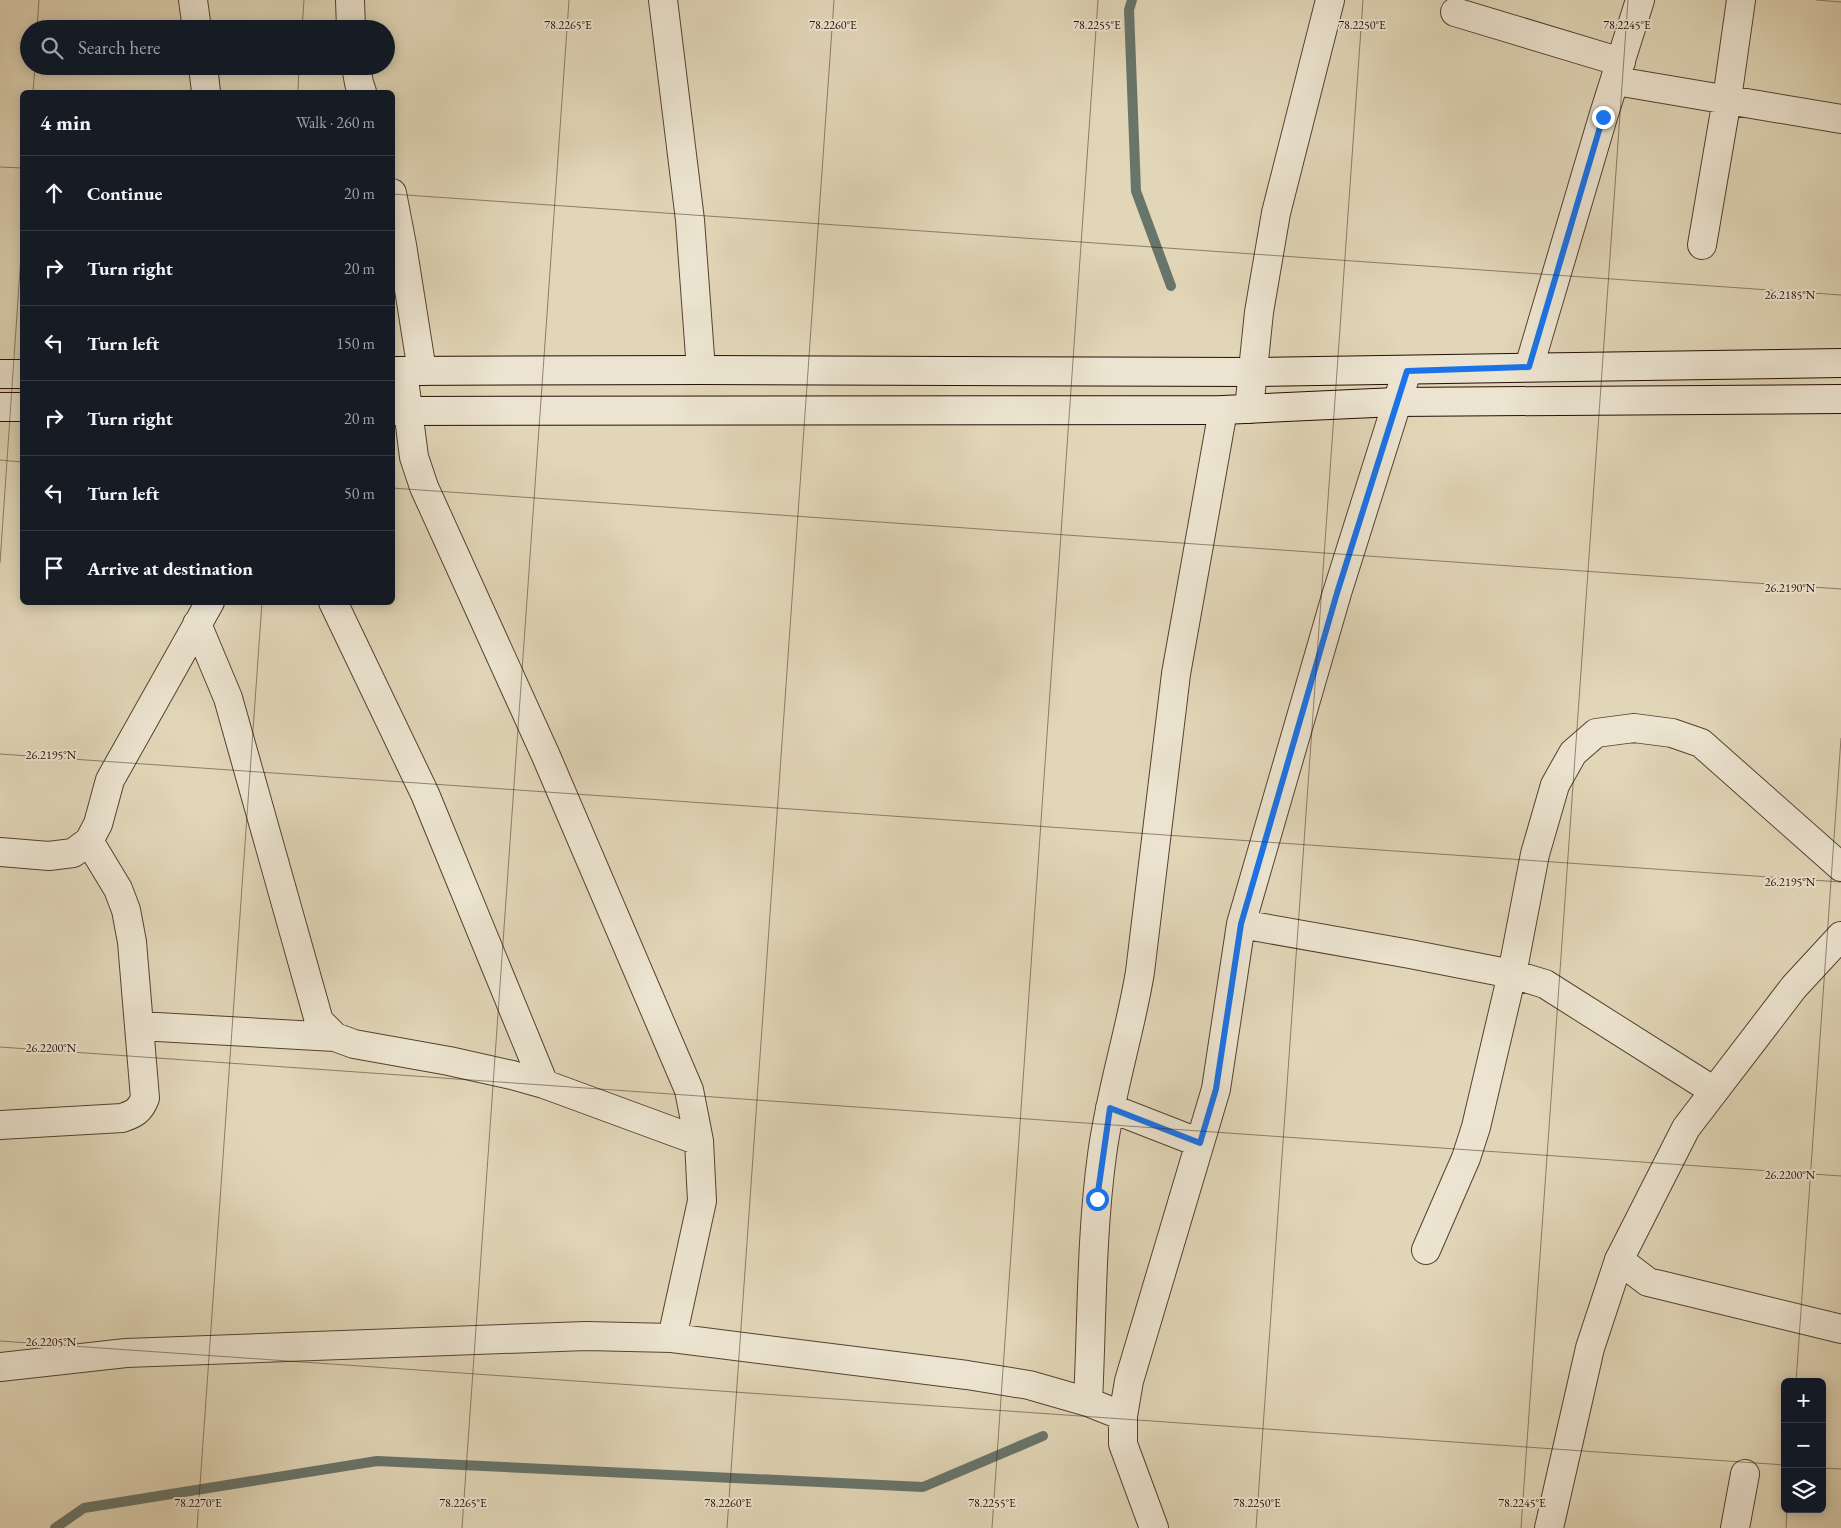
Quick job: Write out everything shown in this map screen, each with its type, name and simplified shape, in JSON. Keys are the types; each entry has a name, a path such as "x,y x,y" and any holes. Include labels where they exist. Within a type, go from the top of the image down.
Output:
{"street":[{"path":"193,0 196,20"},
{"path":"350,0 351,20"},
{"path":"663,0 690,220 701,370"},
{"path":"1088,1402 1097,1199 1110,1108 1134,1012 1139,980 1176,674 1236,409 1254,372 1259,312 1276,213 1330,0"},
{"path":"1529,367 1603,117 1640,0"},
{"path":"1702,245 1727,100 1741,0"},
{"path":"1456,12 1619,71 1727,100 1841,119"},
{"path":"204,75 206,90"},
{"path":"358,75 361,90"},
{"path":"395,209 402,245 406,371 400,412 424,487 546,756 689,1090 699,1141 702,1201 672,1338"},
{"path":"406,371 1254,372 1841,363"},
{"path":"1154,1528 1123,1444 1123,1416 1129,1381 1216,1089 1241,924 1337,593 1407,371"},
{"path":"0,374 20,374"},
{"path":"400,412 1236,409 1396,402 1841,399"},
{"path":"0,407 20,407"},
{"path":"334,605 426,794 544,1084"},
{"path":"204,613 319,1021 335,1037"},
{"path":"0,852 49,856 73,853 89,841 98,824 110,780 204,613"},
{"path":"1426,1250 1466,1158 1471,1142 1512,974 1535,854 1555,785 1573,753 1596,733 1634,728 1672,732 1701,743 1841,867"},
{"path":"0,1125 122,1118 141,1109 145,1098 132,942 126,910 118,889 89,841"},
{"path":"1241,924 1512,974 1545,984 1714,1091"},
{"path":"1549,1528 1590,1348 1619,1260 1686,1128 1794,987 1841,936"},
{"path":"139,1026 335,1037 354,1044 449,1061 544,1084 699,1141"},
{"path":"1110,1108 1200,1143"},
{"path":"1619,1260 1648,1282 1841,1328"},
{"path":"0,1367 126,1353 586,1336 672,1338 967,1375 1029,1385 1088,1402 1123,1416"},
{"path":"1734,1528 1744,1474"}],"waterway":[{"path":"1132,0 1129,10 1136,191 1171,286"},
{"path":"55,1528 84,1508 377,1461 923,1487 1043,1436"}],"route":[{"path":"1097,1199 1110,1108 1200,1143 1216,1089 1241,924 1337,593 1407,371 1529,367 1603,117"}]}
